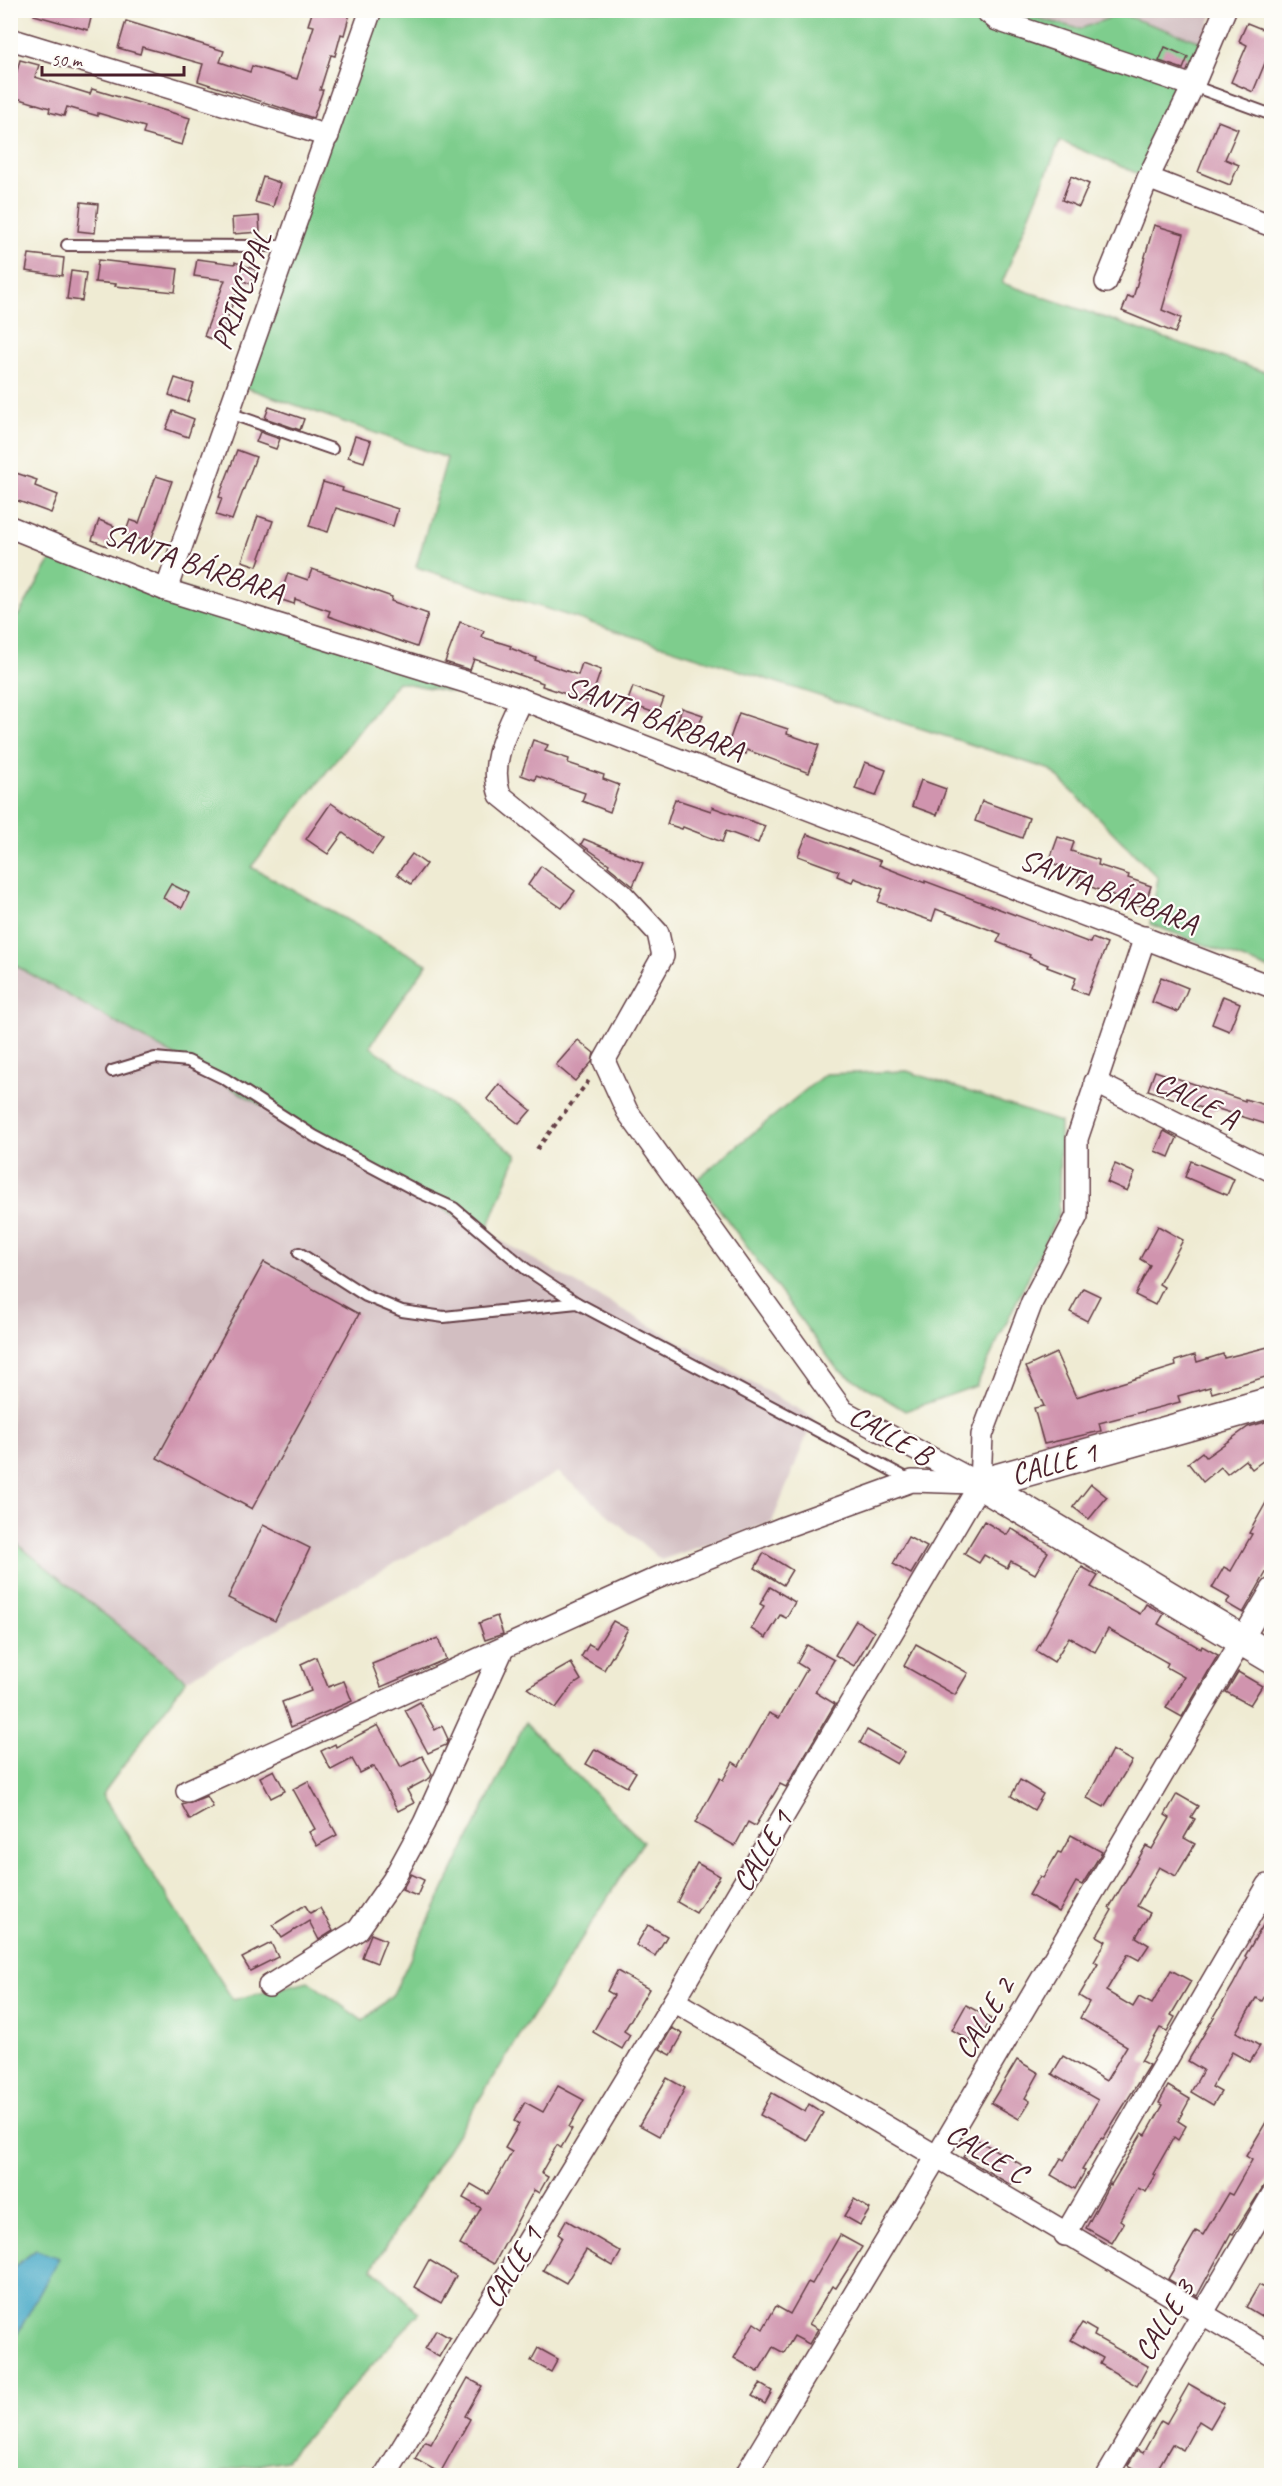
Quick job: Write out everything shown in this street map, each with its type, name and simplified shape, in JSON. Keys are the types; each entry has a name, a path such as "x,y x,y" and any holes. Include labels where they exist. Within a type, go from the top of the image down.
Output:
{"street":[{"name":"PRINCIPAL","path":"166,590 371,10"},
{"path":"985,10 997,20 1193,86"},
{"path":"1106,282 1148,178 1193,86 1225,10"},
{"path":"10,39 328,136"},
{"path":"1148,178 1272,226"},
{"name":"SANTA BÁRBARA","path":"10,527 166,590 521,699 1272,987"},
{"path":"521,699 498,754 494,779 500,795 622,894 658,933 663,956 604,1061"},
{"path":"187,1791 657,1578 785,1527 912,1481 980,1484 982,1435 1032,1302 1077,1216 1077,1139 1145,937"},
{"name":"CALLE B","path":"604,1061 627,1111 843,1411 980,1484 1272,1658"},
{"name":"CALLE A","path":"1095,1082 1272,1171"},
{"name":"CALLE 1","path":"385,2475 674,2001 980,1484 1272,1402"},
{"name":"CALLE 2","path":"745,2475 936,2158 1272,1589"},
{"path":"269,1986 358,1930 387,1888 424,1823 503,1649"},
{"path":"1065,2235 1268,1885"},
{"name":"CALLE C","path":"674,2001 1065,2235 1272,2355"},
{"name":"CALLE 3","path":"1107,2475 1272,2195"}],"lane":[{"path":"1193,86 1272,115"},
{"path":"67,245 288,246"},
{"path":"229,412 332,449"},
{"path":"111,1071 155,1058 188,1061 225,1079 314,1136 454,1208 526,1269 577,1303 912,1481"},
{"path":"299,1253 366,1296 402,1311 444,1317 577,1303"}],"path":[{"path":"537,1149 604,1061"}],"shaded area":[{"path":"1021,11 1214,11 1202,42 1120,14 1080,29 1029,16"},
{"path":"10,963 814,1418 772,1522 661,1560 558,1472 186,1680 11,1539"}],"green space":[{"path":"1021,10 1029,16 1080,29 1120,14 1202,42 1148,178 1060,141 1002,283 1262,371 1271,372 1271,970 1150,924 1158,878 1051,770 416,567 447,458 244,387 375,11"},
{"path":"60,544 499,701 398,682 251,867 427,964 370,1046 517,1155 486,1233 11,963 10,613 18,616"},
{"path":"907,1071 1060,1122 1059,1213 976,1386 905,1411 837,1369 697,1179 825,1074"},
{"path":"11,1539 186,1680 102,1795 233,2000 308,1981 363,2021 393,1994 525,1723 643,1842 372,2268 419,2313 286,2460 223,2471 221,2475 11,2475 11,2339 14,2340 36,2250 11,2269"}],"water":[{"path":"36,2250 59,2258 14,2340 11,2339 11,2269"}],"building":[{"path":"35,10 93,10 88,30 34,15"},
{"path":"313,10 351,10 335,56 331,55 320,90 323,90 313,118 198,81 203,64 142,47 140,54 118,48 126,21 224,51 220,62 250,72 252,66 297,79 314,26 308,25"},
{"path":"1247,23 1272,33 1272,46 1253,92 1231,82 1247,45 1239,41"},
{"path":"1165,47 1188,57 1183,69 1159,61"},
{"path":"20,60 39,65 35,77 90,94 92,89 190,118 182,145 143,134 145,127 98,113 98,116 67,107 64,116 49,112 50,108 10,96"},
{"path":"1218,121 1238,129 1225,159 1239,165 1230,185 1198,172"},
{"path":"1071,176 1089,184 1079,207 1062,200"},
{"path":"263,177 280,183 273,207 255,202"},
{"path":"81,202 98,204 95,233 78,231"},
{"path":"259,216 260,232 233,234 232,218"},
{"path":"1154,225 1184,234 1162,310 1181,318 1175,333 1122,311 1128,296 1133,298"},
{"path":"29,254 64,258 62,276 26,271"},
{"path":"197,259 235,264 235,262 256,270 251,284 241,280 219,342 204,336 225,280 194,276"},
{"path":"98,260 178,269 175,292 95,282"},
{"path":"71,271 86,273 82,301 67,299"},
{"path":"175,378 194,384 188,402 169,395"},
{"path":"269,407 304,419 300,430 265,418"},
{"path":"173,411 194,419 188,437 166,429"},
{"path":"260,432 280,439 276,449 256,442"},
{"path":"355,436 371,441 364,462 348,457"},
{"path":"237,450 256,457 232,520 216,515 222,498 219,497"},
{"path":"10,471 37,480 35,486 58,495 51,513 10,498"},
{"path":"156,476 172,481 150,543 125,534 130,520 139,523"},
{"path":"323,482 343,488 342,491 398,509 393,526 336,508 328,532 309,526"},
{"path":"258,516 273,521 257,566 242,561"},
{"path":"99,520 114,526 107,546 92,540"},
{"path":"312,569 392,597 391,601 428,614 417,647 328,616 330,611 295,599 294,604 279,599 288,573 308,580"},
{"path":"460,622 484,631 482,637 511,646 510,648 536,658 535,660 578,675 582,663 601,670 590,702 474,659 470,670 445,662"},
{"path":"633,687 664,698 658,714 627,703"},
{"path":"682,708 703,715 696,733 676,726"},
{"path":"739,713 788,729 787,734 819,745 809,773 747,750 746,754 727,747"},
{"path":"533,740 548,745 545,751 569,759 568,763 604,775 603,779 619,785 610,812 582,801 585,793 536,776 535,780 521,775"},
{"path":"865,762 886,770 876,796 855,789"},
{"path":"921,780 946,789 937,815 912,806"},
{"path":"675,799 711,811 712,807 765,826 758,843 726,831 722,842 683,827 682,829 667,824"},
{"path":"982,801 1029,818 1022,838 975,821"},
{"path":"331,803 383,839 372,854 343,833 328,854 306,839"},
{"path":"807,834 881,861 879,865 925,883 925,881 1090,943 1092,938 1107,944 1087,995 1072,989 1076,978 1047,967 1048,965 1029,957 1030,955 997,942 1001,934 936,909 932,921 878,902 883,889 854,878 852,882 837,876 839,871 798,856"},
{"path":"1058,837 1074,842 1071,851 1099,860 1098,865 1129,875 1128,878 1151,886 1144,907 1078,882 1081,874 1049,862"},
{"path":"584,839 643,863 633,886 608,866 609,864 581,844"},
{"path":"412,854 426,864 411,884 397,874"},
{"path":"541,866 575,891 562,908 528,885"},
{"path":"171,884 189,893 182,908 163,898"},
{"path":"1161,977 1188,988 1178,1012 1152,1002"},
{"path":"1223,996 1240,1003 1229,1031 1212,1024"},
{"path":"578,1040 594,1053 592,1062 575,1081 556,1065"},
{"path":"1155,1071 1245,1101 1245,1099 1272,1107 1272,1126 1215,1108 1214,1112 1148,1090"},
{"path":"499,1084 531,1110 519,1124 487,1099"},
{"path":"1164,1131 1177,1138 1169,1157 1155,1151"},
{"path":"1191,1161 1234,1179 1227,1195 1185,1177"},
{"path":"1115,1164 1135,1173 1127,1191 1107,1182"},
{"path":"1158,1226 1183,1240 1159,1284 1164,1287 1155,1305 1135,1295 1150,1265 1140,1259"},
{"path":"264,1262 359,1314 252,1509 157,1458"},
{"path":"1083,1288 1100,1296 1087,1321 1070,1312"},
{"path":"1272,1346 1272,1375 1212,1393 1210,1387 1178,1396 1180,1402 1099,1423 1101,1431 1044,1444 1034,1408 1044,1406 1026,1367 1056,1353 1076,1397 1176,1366 1175,1361 1195,1355 1197,1362 1223,1354 1224,1358"},
{"path":"1272,1420 1272,1454 1252,1469 1245,1460 1227,1474 1221,1467 1203,1482 1188,1463 1202,1452 1206,1457 1248,1427"},
{"path":"1091,1484 1107,1497 1089,1519 1073,1507"},
{"path":"1272,1492 1272,1562 1243,1613 1226,1603 1230,1598 1212,1588 1224,1567 1231,1571"},
{"path":"984,1521 1007,1535 1011,1528 1048,1552 1035,1574 1011,1561 1007,1568 984,1555 979,1563 964,1554"},
{"path":"263,1525 310,1548 275,1621 228,1598"},
{"path":"908,1537 927,1547 911,1574 893,1564"},
{"path":"764,1553 792,1570 783,1585 755,1568"},
{"path":"1082,1567 1098,1576 1091,1587 1140,1614 1146,1604 1164,1614 1158,1624 1201,1649 1202,1646 1218,1655 1182,1717 1166,1708 1184,1677 1166,1667 1168,1663 1108,1629 1095,1652 1069,1637 1054,1662 1036,1651"},
{"path":"770,1587 795,1602 786,1618 780,1615 766,1638 751,1629 764,1606 760,1604"},
{"path":"497,1616 503,1634 485,1640 479,1623"},
{"path":"856,1620 874,1632 854,1666 835,1655"},
{"path":"613,1621 628,1629 604,1670 581,1657 589,1644 596,1648"},
{"path":"438,1638 446,1659 381,1687 372,1664"},
{"path":"916,1644 968,1673 955,1695 904,1666"},
{"path":"807,1645 834,1660 815,1692 835,1704 786,1787 780,1784 755,1826 748,1822 735,1846 695,1823 720,1778 723,1780 733,1762 739,1766 769,1713 779,1718 807,1669 797,1663"},
{"path":"316,1657 328,1687 344,1681 352,1701 291,1727 282,1702 311,1691 301,1664"},
{"path":"571,1663 581,1680 572,1686 556,1708 527,1688"},
{"path":"1238,1672 1262,1686 1250,1705 1226,1692"},
{"path":"420,1702 435,1730 442,1726 448,1739 446,1745 428,1753 405,1710"},
{"path":"378,1725 401,1767 422,1756 432,1774 430,1778 407,1790 414,1803 398,1811 374,1766 360,1773 352,1759 331,1770 321,1751 335,1744 336,1747"},
{"path":"867,1730 905,1752 897,1764 860,1743"},
{"path":"595,1749 636,1772 627,1787 586,1764"},
{"path":"1112,1750 1132,1761 1104,1807 1087,1798"},
{"path":"274,1770 285,1791 271,1798 260,1777"},
{"path":"1020,1780 1043,1794 1034,1810 1011,1796"},
{"path":"308,1781 337,1835 317,1846 309,1832 315,1829 293,1789"},
{"path":"1177,1794 1198,1806 1191,1817 1195,1819 1184,1838 1195,1844 1176,1876 1159,1867 1137,1906 1150,1913 1136,1937 1149,1945 1139,1960 1128,1954 1106,1991 1133,2007 1139,1997 1152,2004 1171,1970 1191,1981 1171,2015 1175,2017 1167,2031 1160,2028 1141,2061 1149,2065 1103,2139 1101,2138 1082,2170 1085,2171 1075,2189 1051,2175 1061,2158 1064,2160 1098,2100 1052,2074 1063,2056 1106,2081 1127,2046 1080,2018 1089,2002 1079,1996 1098,1964 1094,1962 1106,1941 1097,1936 1112,1910 1109,1908 1146,1846 1152,1849 1170,1818 1165,1815"},
{"path":"207,1796 213,1807 190,1820 182,1805"},
{"path":"1071,1835 1102,1852 1082,1885 1076,1882 1059,1912 1029,1895 1040,1876 1043,1878 1058,1852 1061,1853"},
{"path":"697,1863 720,1876 696,1913 677,1902"},
{"path":"411,1874 424,1880 417,1896 402,1890"},
{"path":"305,1905 310,1913 320,1908 333,1931 319,1940 309,1921 282,1938 273,1925"},
{"path":"1272,1910 1272,1983 1262,2001 1256,1998 1236,2032 1260,2046 1250,2062 1232,2052 1212,2087 1221,2092 1213,2105 1191,2092 1203,2070 1188,2061 1233,1985 1247,1958 1245,1956"},
{"path":"648,1925 667,1936 655,1956 636,1945"},
{"path":"371,1934 386,1940 377,1963 362,1957"},
{"path":"271,1943 278,1957 250,1971 242,1958"},
{"path":"617,1971 649,1989 624,2031 630,2035 622,2049 593,2032 614,1995 607,1991"},
{"path":"966,2005 991,2019 977,2044 952,2030"},
{"path":"672,2028 683,2034 671,2055 660,2049"},
{"path":"1017,2060 1039,2073 1025,2098 1030,2101 1019,2119 991,2103"},
{"path":"667,2078 685,2088 659,2136 639,2125"},
{"path":"558,2086 584,2100 569,2127 572,2129 561,2148 557,2145 541,2173 548,2177 539,2193 534,2190 494,2264 460,2245 481,2208 463,2198 471,2184 488,2194 512,2152 505,2148 519,2124 514,2121 525,2102 543,2112"},
{"path":"1168,2086 1190,2099 1178,2121 1186,2126 1178,2140 1174,2137 1153,2174 1156,2175 1146,2192 1138,2188 1120,2220 1124,2223 1112,2243 1086,2228 1110,2183 1111,2185 1142,2133 1146,2135 1163,2105 1159,2103"},
{"path":"772,2093 805,2112 809,2104 823,2113 807,2140 760,2115"},
{"path":"1272,2112 1272,2173 1233,2234 1231,2233 1197,2296 1168,2279 1196,2231 1203,2235 1228,2193 1232,2195 1252,2160 1246,2156"},
{"path":"974,2138 1022,2165 1011,2185 963,2157"},
{"path":"854,2199 870,2209 860,2225 844,2216"},
{"path":"566,2220 621,2252 613,2266 586,2250 566,2283 543,2270 562,2237 558,2234"},
{"path":"840,2235 862,2247 836,2288 832,2286 809,2324 818,2329 809,2344 794,2336 784,2353 773,2347 758,2372 734,2358 754,2323 763,2329 776,2306 790,2314 808,2282 812,2284"},
{"path":"429,2260 456,2276 441,2303 414,2287"},
{"path":"1259,2285 1272,2292 1272,2309 1266,2319 1246,2307"},
{"path":"1082,2323 1096,2331 1094,2336 1148,2366 1137,2386 1100,2364 1103,2358 1071,2340"},
{"path":"436,2330 450,2338 439,2357 425,2349"},
{"path":"538,2348 558,2359 551,2372 531,2361"},
{"path":"468,2378 482,2386 465,2416 470,2419 440,2473 415,2459 425,2441 431,2444"},
{"path":"760,2384 772,2391 765,2404 752,2396"},
{"path":"1189,2384 1224,2404 1210,2428 1199,2421 1183,2450 1172,2444 1154,2475 1147,2475 1128,2465 1137,2450 1143,2453 1161,2421 1166,2424"}]}
